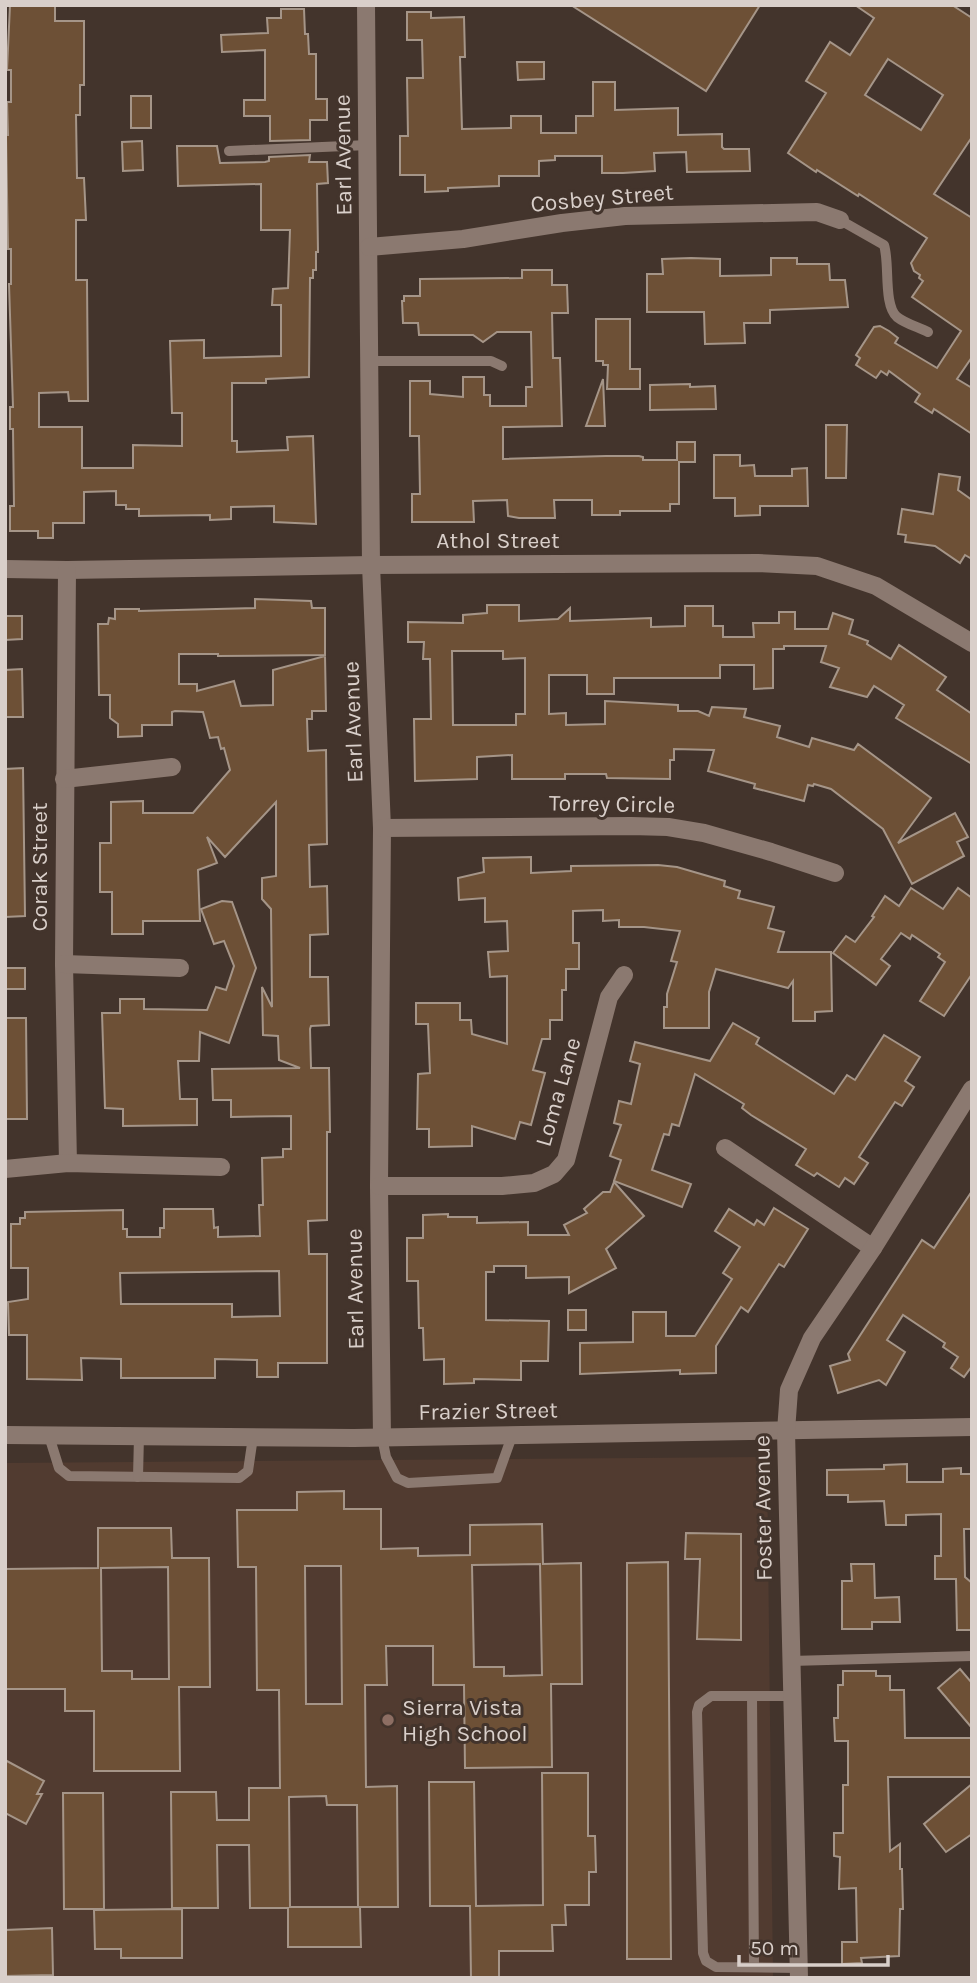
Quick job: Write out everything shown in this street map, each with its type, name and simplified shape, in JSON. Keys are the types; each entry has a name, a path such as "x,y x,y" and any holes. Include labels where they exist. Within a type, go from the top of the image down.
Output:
{"street":[{"name":"Earl Avenue","path":"366,5 372,565 382,828 379,1186 382,1437"},
{"name":"Cosbey Street","path":"369,247 463,239 625,216 817,212 839,220"},
{"name":"Athol Street","path":"5,569 758,563 817,566 876,586 972,643"},
{"name":"Corak Street","path":"67,570 64,964 68,1163"},
{"path":"64,779 172,767"},
{"name":"Torrey Circle","path":"382,828 668,827 704,833 835,873"},
{"path":"64,964 180,968"},
{"name":"Loma Lane","path":"379,1186 502,1186 534,1183 554,1174 566,1160 609,998 624,975"},
{"name":"Foster Avenue","path":"799,1973 786,1431 789,1390 812,1338 873,1248 972,1089"},
{"path":"725,1149 873,1248"},
{"path":"5,1168 68,1163 221,1167"},
{"name":"Frazier Street","path":"5,1435 512,1436 972,1427"}],"lane":[{"path":"229,151 368,145"},
{"path":"839,220 884,245 889,273 890,304 894,313 904,321 928,332"},
{"path":"370,361 491,361 502,366"},
{"path":"49,1436 60,1468 69,1476 239,1478 248,1471 253,1437"},
{"path":"138,1477 139,1436"},
{"path":"382,1437 397,1479 408,1483 497,1478 512,1436"},
{"path":"791,1661 972,1656"},
{"path":"792,1696 711,1696 699,1704 697,1712 703,1953 706,1961 716,1967 799,1973"},
{"path":"752,1696 754,1968"}],"shaded area":[{"name":"Sierra Vista High School","path":"767,1457 773,1978 5,1978 5,1463"}],"building":[{"path":"10,5 55,5 55,21 84,21 84,85 80,85 80,115 76,115 77,178 84,178 86,220 76,220 76,280 87,280 88,401 69,401 68,392 39,393 39,427 82,427 82,468 133,468 133,445 182,446 182,413 172,413 170,341 204,340 204,358 281,356 281,305 272,305 273,289 288,288 290,230 261,230 261,184 178,186 177,146 217,146 220,163 265,162 269,161 269,157 310,155 309,162 327,162 328,183 317,184 318,252 316,270 313,270 313,278 310,278 309,377 266,379 266,383 232,383 232,441 237,441 237,452 288,450 287,437 313,436 316,524 274,522 274,506 231,507 231,519 210,520 210,515 139,516 139,509 126,509 126,505 116,505 116,491 84,492 84,523 53,523 53,538 38,538 38,531 10,531 10,506 14,506 13,429 10,429 10,407 13,407 6,135 7,102 11,102 11,70 7,70"},
{"path":"571,5 760,5 706,91"},
{"path":"855,5 952,5 972,18 972,137 934,194 972,218 972,357 957,379 972,388 972,434 934,409 932,413 915,402 920,394 889,371 887,375 881,371 876,378 856,365 860,358 856,355 874,327 880,326 889,331 898,338 895,343 937,368 961,331 912,297 923,281 911,263 927,238 788,153 826,93 806,81 830,42 850,55 874,18","holes":["888,59 943,95 921,130 865,95"]},
{"path":"281,9 304,9 309,54 316,54 316,99 327,99 327,120 310,120 310,140 270,141 270,116 244,116 244,100 265,100 265,50 222,52 221,35 268,33 267,18 281,18"},
{"path":"407,12 431,12 431,18 464,17 465,57 460,57 462,129 511,128 511,116 541,116 541,133 576,133 576,116 593,116 593,82 615,82 615,110 678,108 678,135 722,134 724,149 749,149 750,171 687,172 686,152 654,153 655,171 623,173 602,173 602,156 555,156 555,160 539,161 539,176 499,176 499,186 448,188 448,191 425,192 425,175 400,175 400,136 408,136 407,78 423,78 422,40 407,40"},
{"path":"517,62 544,62 544,79 518,80"},
{"path":"131,96 151,96 151,128 131,128"},
{"path":"142,141 143,170 123,171 122,142"},
{"path":"771,258 797,258 797,264 829,264 830,280 845,280 848,307 770,310 770,323 744,323 745,343 705,344 704,312 647,312 647,274 663,274 662,259 720,259 720,276 771,275"},
{"path":"522,270 552,270 552,285 567,285 568,313 552,313 553,358 560,358 562,426 503,427 503,459 639,456 643,457 643,460 677,460 677,442 695,442 695,462 679,462 679,504 670,504 670,511 620,511 620,515 592,515 592,500 554,500 555,518 519,518 508,516 507,500 473,501 474,522 412,522 412,494 420,494 419,436 410,436 410,381 430,381 430,394 463,397 463,377 484,377 484,395 490,395 490,406 526,406 526,387 532,387 531,332 497,332 483,342 473,335 419,335 418,323 403,323 404,296 420,296 420,279 522,278"},
{"path":"596,319 630,319 630,369 640,369 640,389 607,389 608,365 603,365 603,361 596,361"},
{"path":"603,379 605,426 586,426"},
{"path":"690,384 690,387 715,386 716,409 650,410 650,385"},
{"path":"826,425 847,425 846,478 826,478"},
{"path":"714,455 740,455 740,466 754,465 755,476 792,476 792,469 807,468 808,506 760,506 760,515 735,516 735,498 714,498"},
{"path":"939,474 960,477 958,490 972,500 972,559 965,555 960,563 935,546 905,542 906,535 898,534 902,509 933,514"},
{"path":"255,599 311,601 312,608 325,608 325,655 179,654 179,684 197,684 197,691 234,681 241,706 273,705 273,670 325,656 326,711 312,711 312,719 307,719 308,751 326,750 327,844 309,845 310,887 327,886 328,934 310,935 310,977 328,977 329,1025 311,1026 310,1029 311,1068 329,1068 330,1132 327,1132 327,1220 308,1221 309,1254 327,1254 327,1363 278,1363 278,1377 257,1377 257,1360 215,1359 215,1378 121,1378 121,1359 81,1358 82,1380 27,1379 27,1335 9,1335 8,1302 28,1299 28,1268 11,1268 11,1224 20,1224 20,1218 25,1218 25,1212 123,1210 123,1229 127,1229 127,1237 160,1237 160,1228 164,1228 164,1209 213,1209 214,1228 218,1227 218,1237 260,1236 259,1205 263,1205 262,1158 283,1157 283,1149 291,1149 291,1116 231,1117 231,1100 213,1100 212,1069 300,1068 279,1060 278,1036 263,1035 262,987 272,1007 271,909 262,899 262,878 276,876 276,802 225,857 207,837 217,863 198,870 200,921 143,921 143,934 112,934 112,892 100,892 100,843 111,843 111,802 143,801 143,813 193,813 230,770 218,737 210,738 203,712 175,711 172,712 172,725 142,725 142,736 118,737 118,724 110,718 110,695 99,695 98,624 108,624 109,618 115,619 115,609 139,611 255,608","holes":["279,1271 280,1316 232,1317 232,1304 121,1304 120,1273"]},
{"path":"487,605 519,605 519,621 558,619 570,608 570,621 651,618 651,627 685,626 685,606 713,606 713,626 723,626 723,637 754,637 753,623 779,623 779,612 795,612 795,629 828,629 833,613 853,620 849,634 868,641 867,644 891,659 899,645 946,677 937,690 972,714 972,764 896,718 904,705 874,686 867,697 830,687 839,668 821,662 826,646 784,646 784,649 773,649 773,688 754,689 754,665 720,665 720,678 614,678 614,694 587,694 587,675 549,675 549,714 566,713 566,725 605,724 605,701 678,705 678,711 698,711 709,716 712,707 746,709 744,717 780,726 777,737 809,747 812,738 854,750 858,744 931,798 898,843 955,813 968,837 957,842 964,856 912,884 883,829 831,789 808,785 804,801 754,788 755,784 708,771 714,750 674,749 674,760 670,760 670,779 565,774 565,779 512,779 512,755 477,757 477,779 415,781 414,719 431,719 430,659 423,659 424,642 408,642 408,622 463,623 463,615 487,613","holes":["452,651 503,651 503,659 525,658 525,714 516,714 516,725 453,725"]},
{"path":"5,616 22,616 22,639 5,640"},
{"path":"22,669 23,717 5,717 5,670"},
{"path":"23,768 25,916 5,917 5,769"},
{"path":"531,857 531,873 571,871 571,866 658,865 677,867 725,881 724,886 740,891 738,898 774,907 768,928 784,932 778,952 831,952 832,1011 815,1012 815,1021 793,1021 793,981 788,988 716,969 709,992 709,1028 664,1028 664,1007 667,1007 667,994 677,962 671,961 680,931 619,927 619,920 603,921 603,910 573,911 573,943 579,943 579,969 566,969 566,990 562,990 562,1020 550,1020 550,1039 542,1039 533,1070 545,1073 531,1125 520,1122 515,1139 472,1126 472,1146 429,1147 429,1129 417,1129 418,1074 430,1073 428,1024 416,1024 416,1003 460,1003 460,1020 471,1020 472,1034 507,1044 507,976 490,977 488,952 508,951 507,921 485,922 485,898 459,900 458,878 484,872 483,858"},
{"path":"911,888 943,909 958,888 972,898 972,974 944,1016 920,1001 945,962 938,957 940,954 912,935 910,939 901,933 881,959 890,966 876,985 833,953 846,936 855,942 874,917 872,916 885,896 899,906"},
{"path":"222,901 232,902 256,968 229,1043 200,1032 199,1061 178,1061 180,1099 197,1099 197,1125 123,1126 123,1109 105,1108 102,1013 120,1013 120,999 144,999 144,1009 207,1010 216,987 226,990 234,966 224,941 214,944 201,909"},
{"path":"5,968 25,968 25,989 5,989"},
{"path":"5,1018 26,1018 27,1119 5,1119"},
{"path":"733,1023 759,1038 756,1044 834,1094 847,1075 855,1080 884,1035 920,1057 905,1081 914,1087 902,1106 895,1102 859,1157 868,1163 854,1184 845,1178 839,1187 817,1173 814,1176 796,1165 806,1149 751,1115 742,1108 744,1104 695,1074 679,1126 672,1124 669,1135 664,1134 652,1170 691,1184 682,1207 614,1181 621,1160 610,1156 621,1125 614,1123 619,1101 631,1104 640,1064 630,1061 635,1042 710,1061"},
{"path":"614,1182 644,1216 606,1249 616,1268 569,1293 569,1277 526,1278 526,1266 494,1266 494,1272 486,1272 486,1320 549,1321 548,1361 521,1361 521,1380 474,1379 474,1383 444,1384 444,1359 424,1360 423,1328 419,1328 418,1281 407,1281 407,1238 423,1238 423,1215 477,1217 477,1223 528,1222 528,1235 569,1235 564,1225 587,1213 584,1209 603,1192 610,1192"},
{"path":"972,1191 972,1366 964,1377 951,1368 958,1357 943,1347 945,1343 903,1315 887,1340 905,1352 886,1385 879,1380 838,1393 830,1366 850,1360 848,1354 922,1240 934,1248"},
{"path":"774,1208 808,1229 784,1267 779,1264 748,1312 741,1307 716,1346 716,1373 680,1374 680,1370 580,1374 580,1343 633,1342 633,1312 666,1312 666,1336 695,1336 732,1279 723,1273 740,1247 715,1231 729,1209 754,1225 757,1220 764,1225"},
{"path":"568,1310 586,1310 586,1330 568,1330"},
{"path":"907,1464 907,1482 943,1482 943,1469 961,1468 961,1474 972,1474 972,1529 964,1529 965,1577 972,1583 972,1630 957,1630 956,1579 935,1579 935,1556 941,1556 941,1514 906,1515 906,1525 886,1525 884,1501 848,1502 848,1495 827,1495 827,1470 884,1469 884,1465"},
{"path":"344,1491 344,1509 381,1509 381,1549 418,1548 418,1556 470,1555 470,1525 542,1524 543,1564 581,1563 582,1684 551,1684 552,1767 465,1768 464,1685 433,1685 433,1646 386,1646 387,1685 365,1685 366,1787 397,1786 398,1907 360,1907 361,1947 288,1947 288,1908 250,1908 249,1845 217,1845 218,1908 172,1908 171,1792 216,1792 217,1820 249,1820 249,1788 280,1788 279,1690 257,1690 256,1567 238,1567 237,1510 297,1510 297,1492","holes":["540,1564 542,1675 504,1676 504,1667 474,1667 472,1565","305,1566 341,1566 342,1704 306,1704","326,1796 327,1805 357,1805 358,1907 290,1907 289,1797"]},
{"path":"98,1528 171,1528 172,1558 209,1558 210,1687 179,1687 180,1771 94,1771 94,1711 65,1711 65,1689 5,1689 5,1569 98,1568","holes":["168,1567 169,1679 132,1679 132,1671 102,1671 101,1568"]},
{"path":"686,1533 741,1534 741,1640 697,1639 700,1559 685,1559"},
{"path":"668,1562 671,1959 627,1959 627,1563"},
{"path":"851,1564 874,1564 875,1598 899,1597 900,1622 872,1622 872,1629 842,1629 842,1581 852,1581"},
{"path":"960,1669 972,1683 972,1728 938,1688"},
{"path":"843,1671 876,1671 876,1676 890,1676 890,1690 904,1690 905,1738 972,1738 972,1777 888,1777 890,1851 900,1844 902,1869 903,1909 900,1909 899,1956 861,1958 862,1963 842,1964 842,1942 857,1942 856,1888 839,1889 840,1857 834,1856 834,1833 843,1833 843,1785 848,1785 848,1741 835,1741 834,1718 838,1718 838,1685 843,1685"},
{"path":"5,1760 44,1781 37,1794 42,1794 26,1824 5,1813"},
{"path":"542,1773 588,1773 588,1836 595,1836 596,1872 589,1872 589,1905 565,1905 566,1925 552,1925 553,1951 499,1951 499,1978 471,1978 470,1906 430,1906 429,1782 474,1782 476,1906 543,1905"},
{"path":"972,1784 972,1834 946,1852 924,1824"},
{"path":"63,1793 103,1793 104,1909 64,1909"},
{"path":"182,1909 182,1958 121,1958 121,1949 95,1949 94,1910"},
{"path":"52,1928 53,1975 5,1976 5,1930"}],"place":[{"name":"Sierra Vista High School","path":"388,1720"}]}
